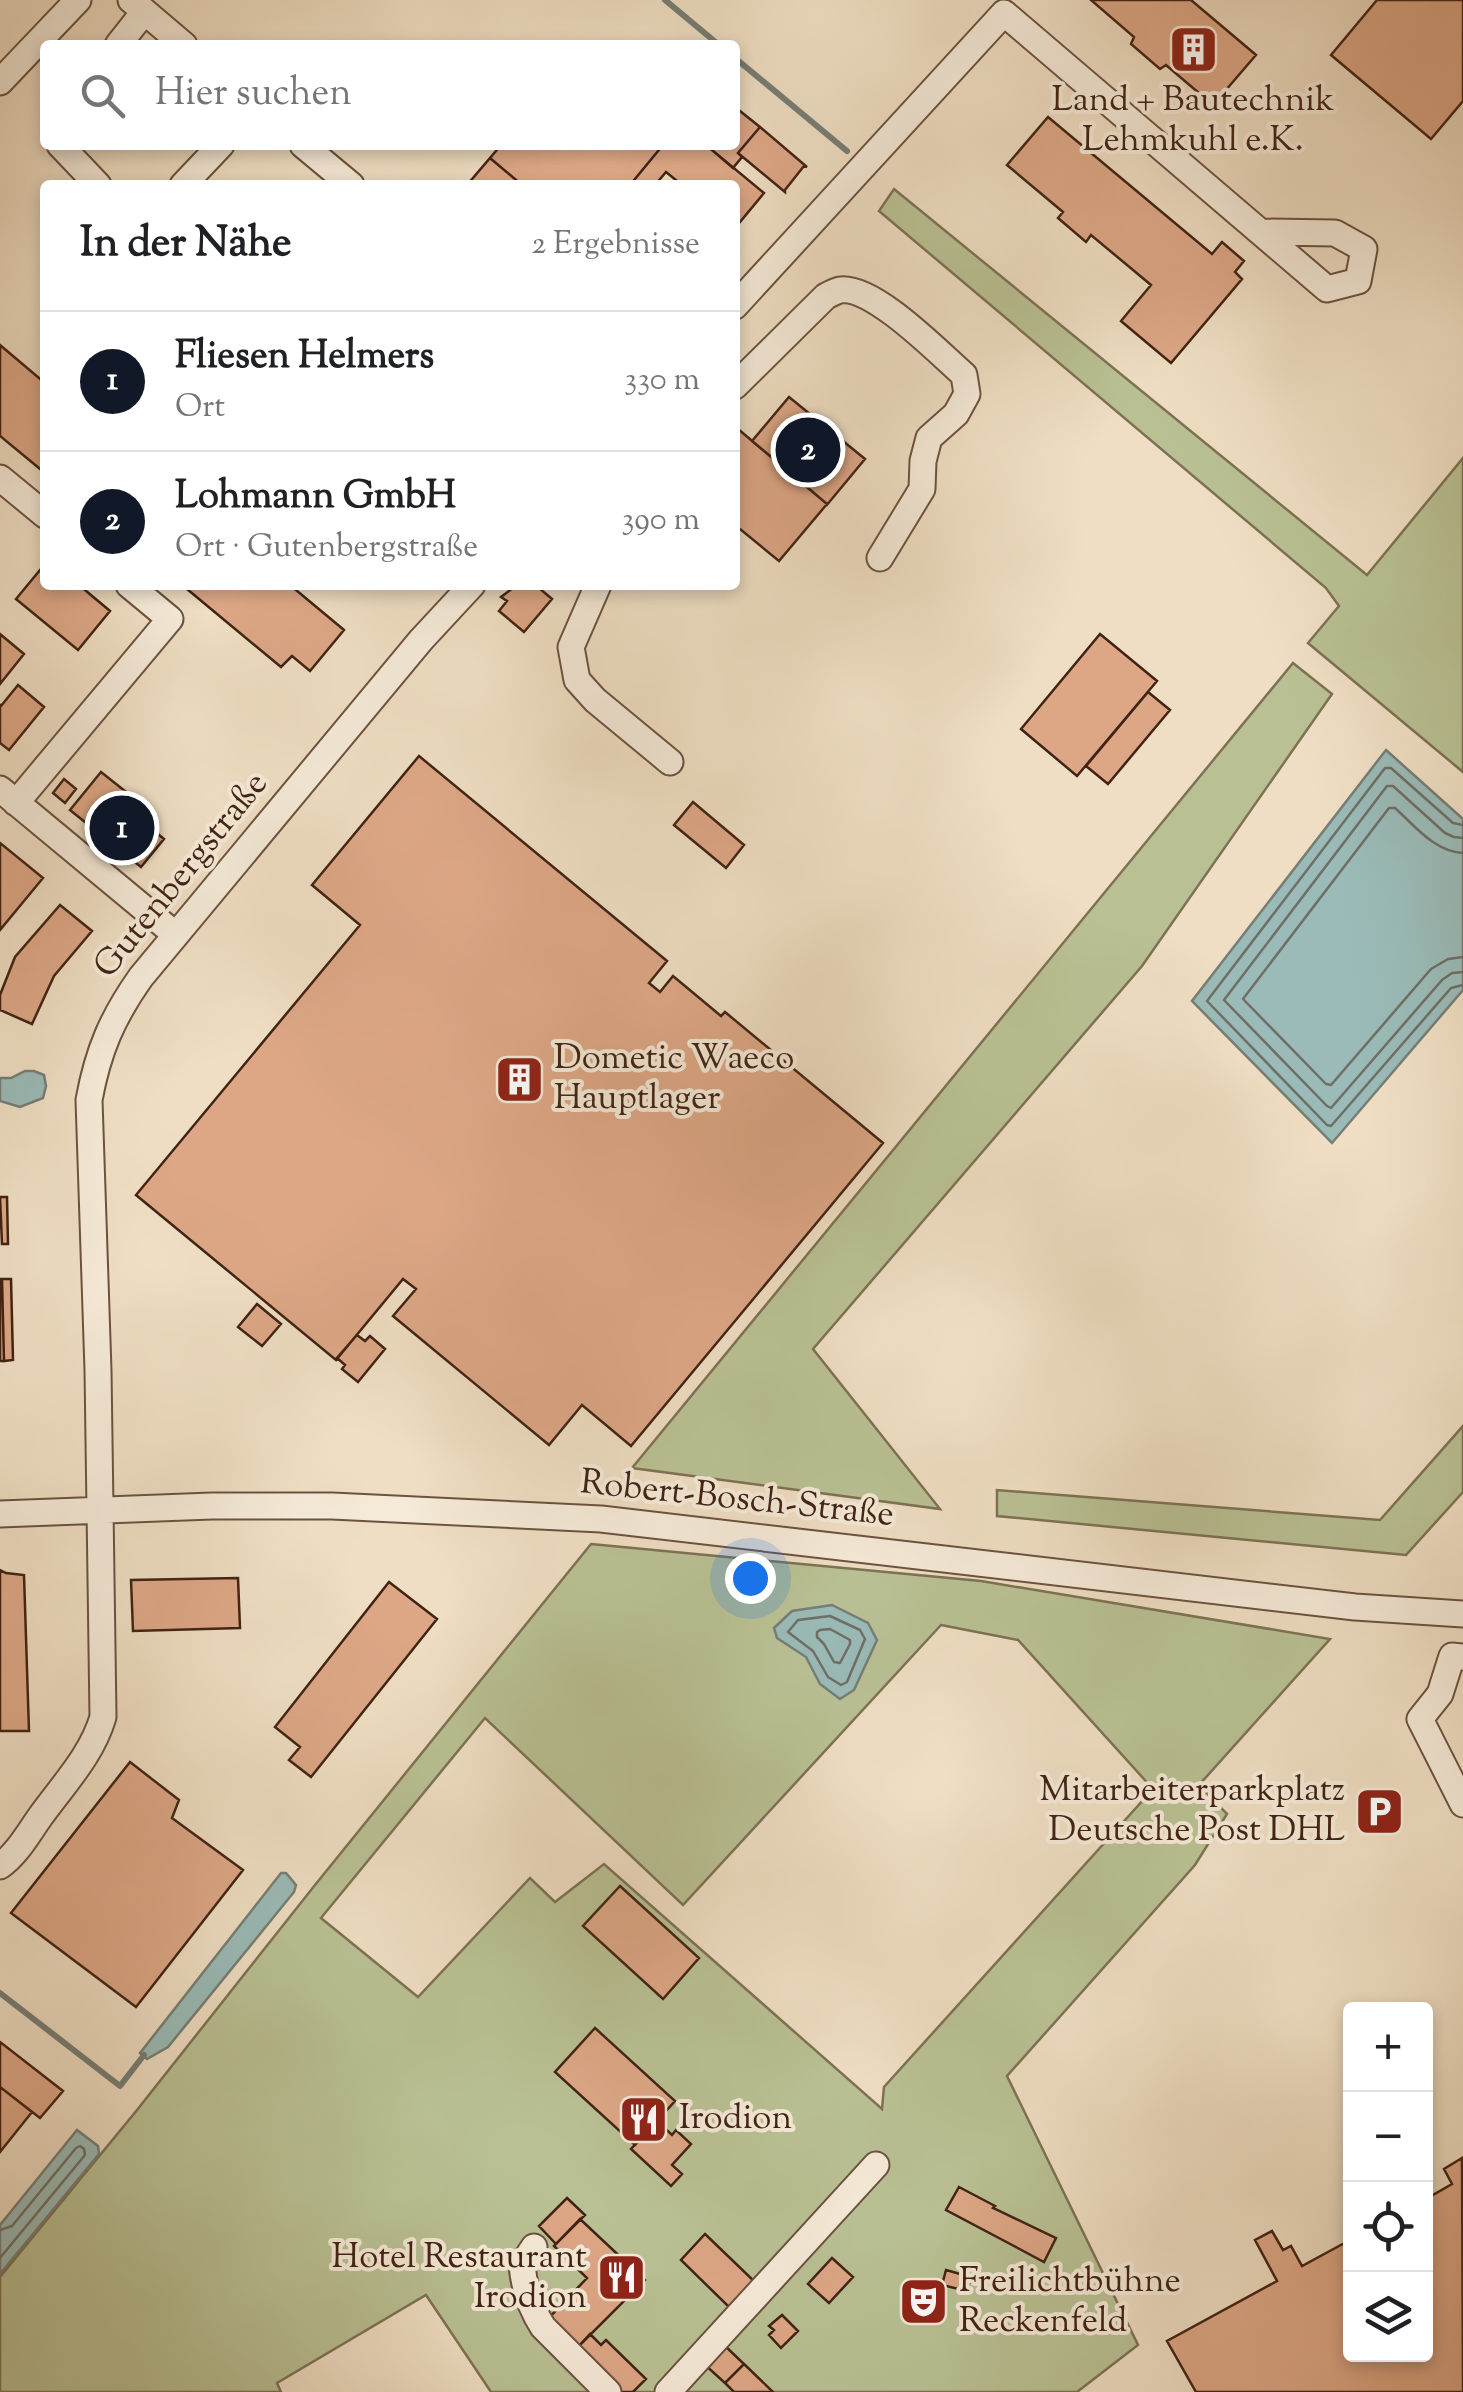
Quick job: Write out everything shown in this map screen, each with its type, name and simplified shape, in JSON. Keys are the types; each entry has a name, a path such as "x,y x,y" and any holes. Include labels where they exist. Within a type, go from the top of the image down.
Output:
{"street":[{"path":"0,82 78,0"},
{"path":"120,40 137,6 178,40"},
{"path":"740,301 1009,6 1261,232"},
{"path":"65,150 93,180"},
{"path":"187,180 216,150"},
{"path":"309,150 345,180"},
{"path":"740,381 826,296 840,290 879,301 964,374 967,394 956,414 929,438 922,489 880,558"},
{"path":"0,478 40,511"},
{"path":"135,590 170,619 8,796 176,935"},
{"name":"Gutenbergstraße","path":"0,1866 88,1751 104,1717 89,1100 94,1069 113,1020 141,977 421,640 467,590"},
{"path":"596,590 572,647 577,680 595,700 670,762"},
{"name":"Robert-Bosch-Straße","path":"0,1514 332,1506 601,1519 1355,1606 1463,1614"},
{"path":"1463,1658 1452,1656 1440,1694 1420,1719 1463,1804"},
{"path":"678,2388 876,2164"},
{"path":"534,2248 522,2265 534,2314 608,2392"}],"green space":[{"path":"894,189 1367,575 1463,458 1463,772 1308,643 1339,606 1326,588 879,211"},
{"path":"1293,663 1332,694 1142,966 813,1349 940,1509 632,1468"},
{"path":"1463,1426 1463,1492 1406,1555 997,1516 997,1490 1380,1520"},
{"path":"591,1544 981,1581 1330,1639 1199,1785 1227,1814 1195,1865 1007,2076 1138,2345 1077,2392 491,2392 426,2295 277,2383 281,2392 0,2392 0,2277","holes":["941,1625 1018,1640 1153,1789 884,2087 882,2109 604,1864 555,1902 530,1878 418,1997 321,1918 485,1718 683,1905"]}],"water":[{"path":"1386,750 1463,819 1463,990 1332,1143 1192,1001"},
{"path":"25,1071 44,1075 43,1098 20,1107 0,1101 0,1078"},
{"path":"832,1605 868,1623 877,1640 854,1690 840,1699 820,1684 806,1657 777,1638 774,1628 792,1611"},
{"path":"281,1873 286,1873 296,1885 294,1892 168,2047 147,2059 140,2053"},
{"path":"77,2130 98,2146 99,2154 0,2274 0,2225"}],"building":[{"name":"Land + Bautechnik Lehmkuhl e.K.","path":"1091,0 1191,0 1256,55 1213,105 1166,65 1160,69 1131,44 1134,37"},
{"path":"1377,0 1463,0 1463,101 1431,139 1331,55"},
{"path":"740,111 760,127 738,153 742,157 733,168 712,150 740,150"},
{"path":"1048,117 1212,254 1222,242 1244,261 1235,272 1242,279 1171,363 1121,321 1151,285 1091,235 1086,242 1058,218 1063,212 1007,165"},
{"path":"760,127 807,167 785,192 738,153"},
{"path":"497,150 659,150 634,180 516,180 490,158"},
{"path":"659,150 712,150 764,193 740,222 740,180 676,180 666,172 659,180 634,180"},
{"path":"490,158 516,180 471,180"},
{"path":"0,345 40,379 40,469 0,436"},
{"path":"789,397 865,459 826,506 752,441"},
{"path":"740,431 827,504 779,561 740,529"},
{"path":"40,570 40,590 85,590 110,611 78,650 16,599"},
{"path":"188,590 296,590 344,630 310,671 292,656 281,667"},
{"path":"510,590 541,590 552,599 524,632 499,611 507,601 501,597"},
{"path":"0,634 24,654 0,684"},
{"path":"1100,634 1157,681 1077,776 1021,729"},
{"path":"18,685 44,707 9,750 0,743 0,704"},
{"path":"1148,692 1170,710 1108,784 1086,766"},
{"name":"Dometic Waeco Hauptlager","path":"419,756 667,961 649,983 660,992 673,976 721,1016 725,1012 883,1143 631,1446 582,1405 549,1445 393,1316 416,1289 403,1279 336,1360 136,1195 360,925 312,885"},
{"path":"101,772 145,807 137,817 164,839 141,867 70,810"},
{"path":"64,779 76,789 65,803 53,793"},
{"path":"693,802 744,845 726,868 674,825"},
{"path":"0,843 43,878 0,930"},
{"path":"60,905 92,931 54,976 32,1024 0,1010 0,995 15,957"},
{"path":"0,1197 7,1197 8,1244 2,1244"},
{"path":"2,1279 4,1361 0,1361"},
{"path":"2,1279 11,1279 13,1360 4,1361"},
{"path":"257,1304 281,1324 262,1346 238,1327"},
{"path":"357,1335 365,1341 370,1336 385,1349 358,1382 342,1369 345,1365 337,1358"},
{"path":"0,1570 24,1575 29,1731 0,1731"},
{"path":"238,1578 240,1628 133,1631 131,1580"},
{"path":"389,1582 437,1619 311,1777 289,1760 300,1747 275,1727"},
{"path":"130,1762 179,1800 172,1818 243,1870 136,2007 11,1913"},
{"path":"620,1886 699,1958 663,1999 583,1926"},
{"path":"595,2028 675,2101 635,2145 555,2072"},
{"path":"0,2042 63,2091 40,2118 0,2087"},
{"path":"0,2087 32,2112 0,2152"},
{"path":"657,2121 672,2135 676,2130 691,2144 672,2165 682,2174 671,2186 631,2149"},
{"path":"1462,2158 1463,2392 1196,2392 1167,2341 1277,2281 1255,2240 1272,2231 1283,2250 1291,2246 1302,2266 1343,2244 1343,2362 1433,2362 1433,2195 1452,2184 1444,2169"},
{"path":"959,2187 1056,2238 1044,2262 946,2210"},
{"path":"567,2198 585,2215 556,2244 539,2226"},
{"path":"580,2219 645,2280 575,2350 546,2321 587,2278 554,2246"},
{"path":"705,2234 755,2282 730,2308 681,2260"},
{"path":"832,2258 853,2277 829,2303 808,2284"},
{"path":"946,2270 971,2277 967,2291 942,2285"},
{"path":"782,2315 798,2331 781,2348 769,2335 774,2330 769,2326"},
{"path":"590,2334 601,2345 606,2340 646,2379 633,2392 622,2392 577,2348"},
{"path":"723,2344 744,2364 725,2383 704,2364"},
{"path":"744,2364 773,2392 734,2392 725,2383"}],"waterway":[{"path":"665,0 713,40"},
{"path":"740,62 847,151"},
{"path":"0,1993 120,2086 144,2055"}],"place":[{"name":"Land + Bautechnik Lehmkuhl e.K.","path":"1193,49"},
{"name":"Lohmann GmbH","path":"808,450"},
{"name":"Fliesen Helmers","path":"122,828"},
{"name":"Dometic Waeco Hauptlager","path":"519,1079"},
{"name":"Mitarbeiterparkplatz Deutsche Post DHL","path":"1380,1811"},
{"name":"Irodion","path":"644,2119"},
{"name":"Hotel Restaurant Irodion","path":"622,2278"},
{"name":"Freilichtbühne Reckenfeld","path":"924,2302"}]}
